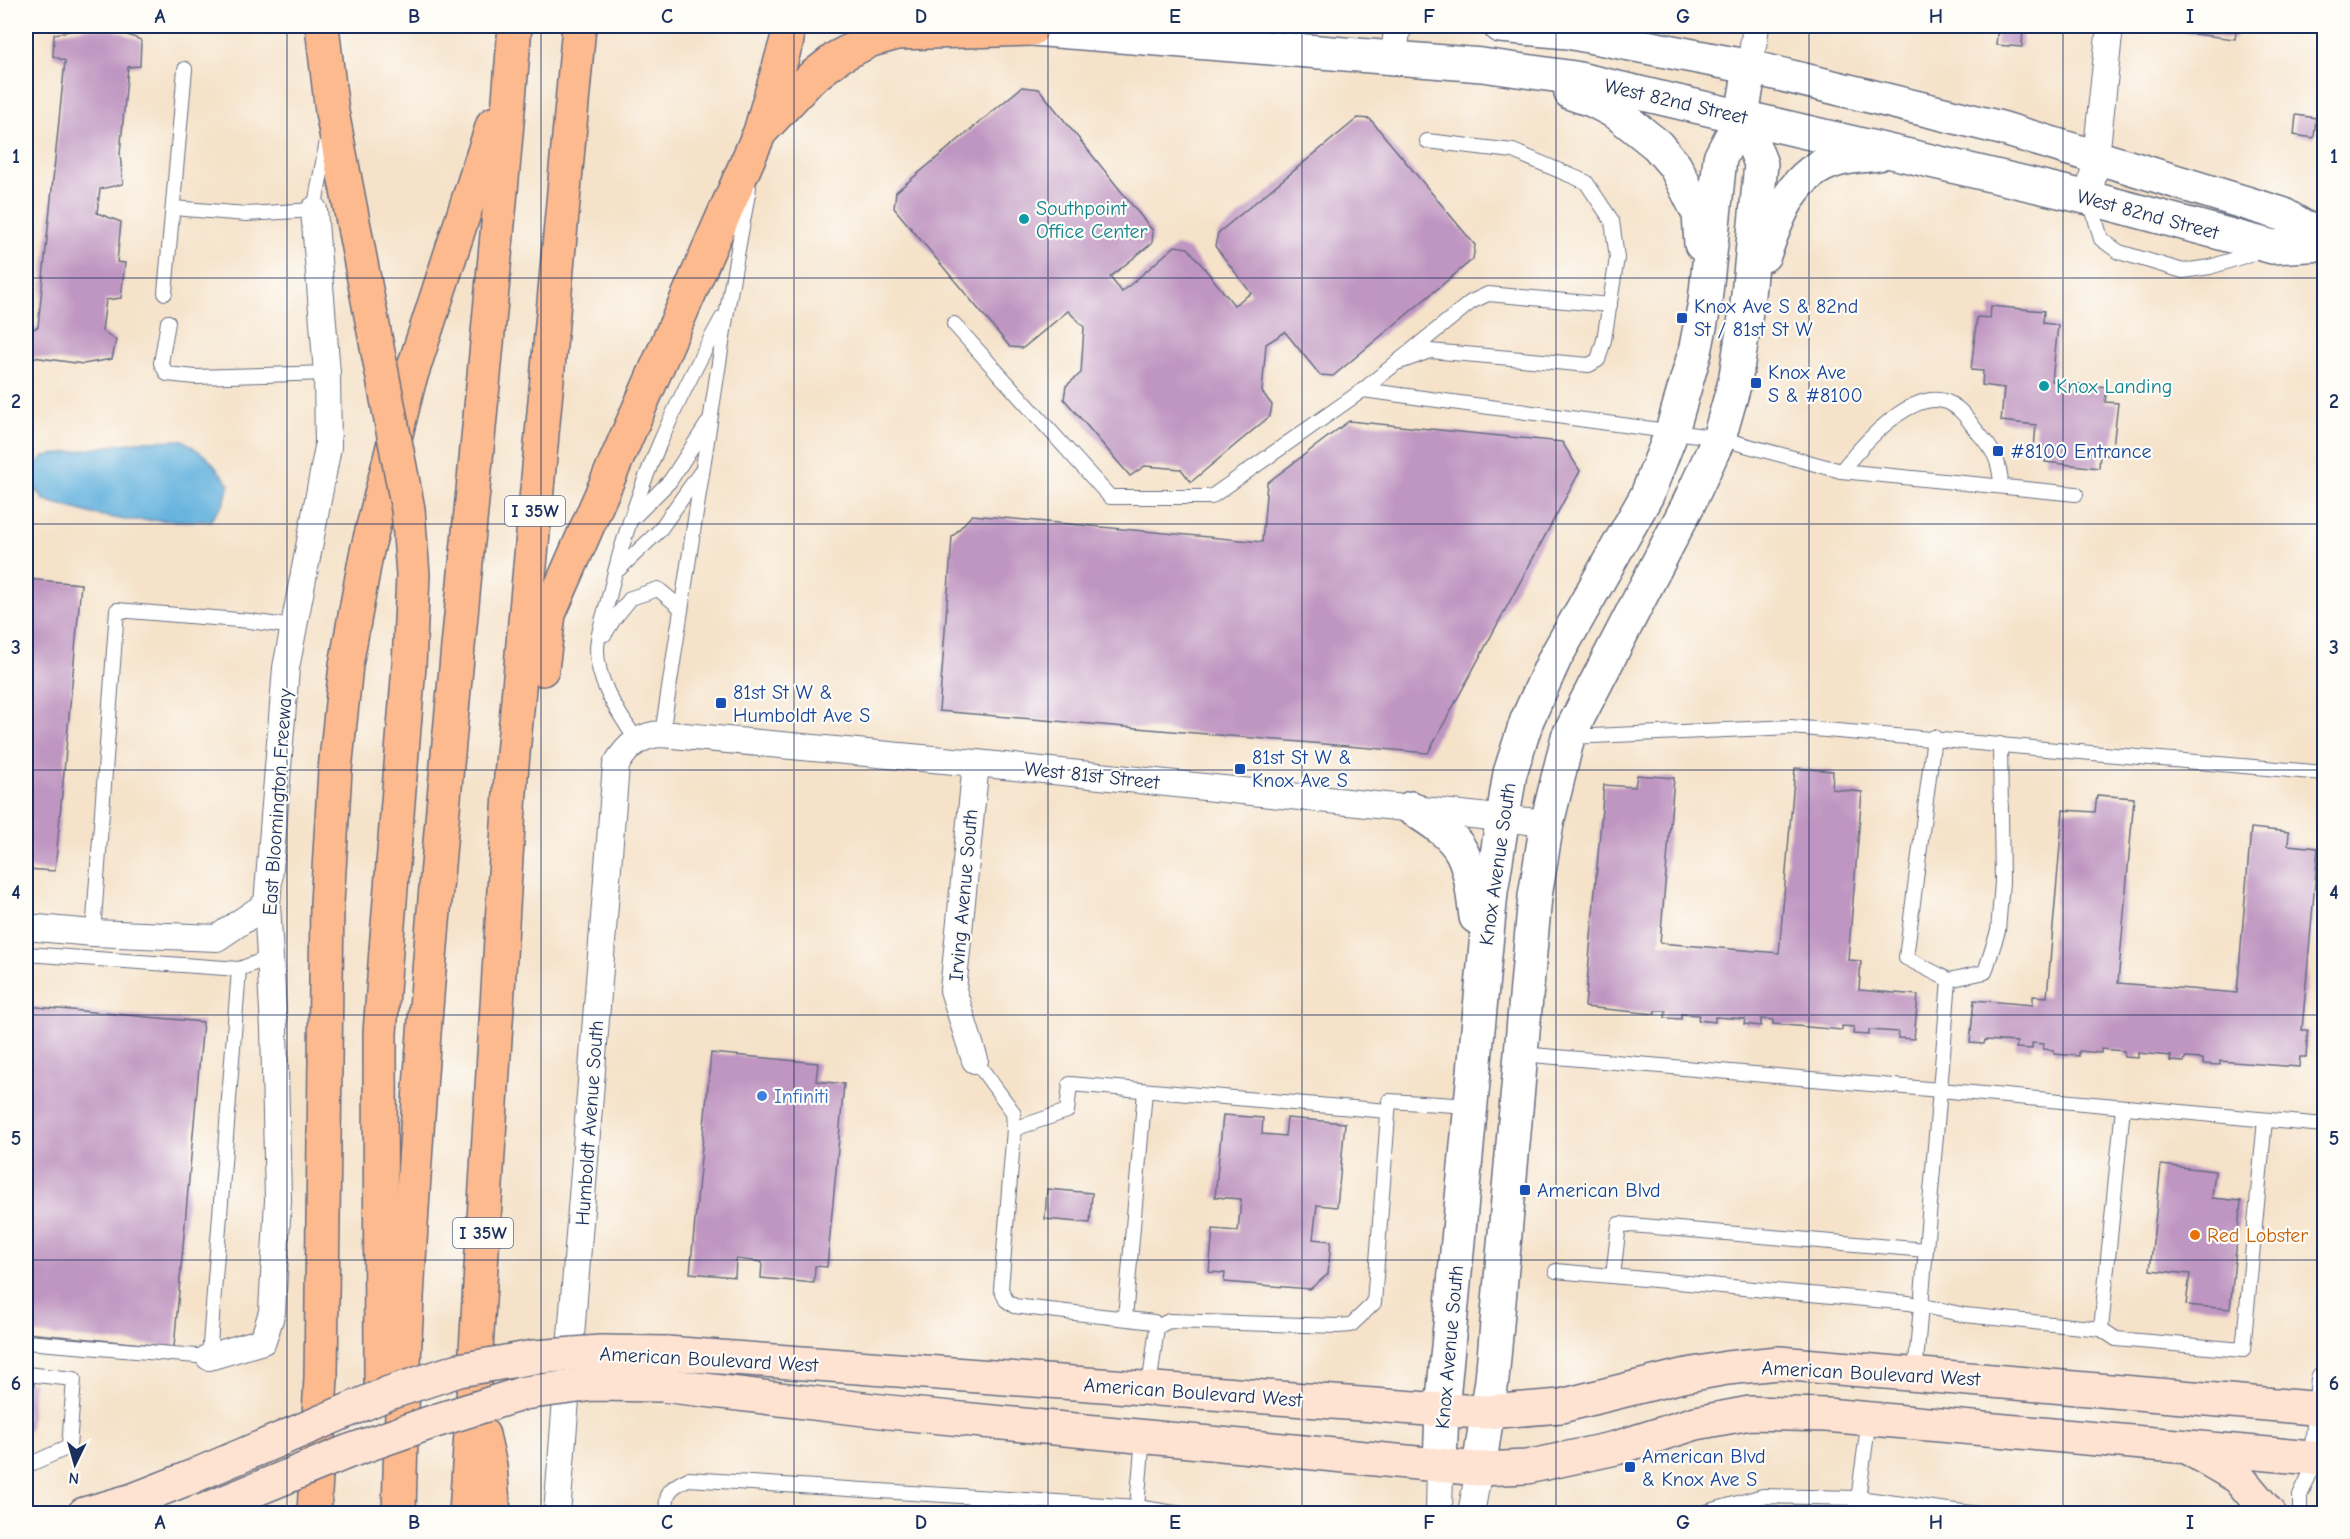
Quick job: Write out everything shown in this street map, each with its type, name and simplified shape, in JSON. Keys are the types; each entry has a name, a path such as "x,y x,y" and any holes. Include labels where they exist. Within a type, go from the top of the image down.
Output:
{"highway":[{"path":"322,26 332,112 408,509 413,575 409,666 380,1033 381,1415 391,1514"},
{"path":"399,1514 402,1383 426,997 515,26"},
{"name":"I 35W","path":"466,1514 511,776 579,26"},
{"path":"497,997 549,614 760,132 787,40 788,26"},
{"path":"760,132 811,78 838,57 871,40 897,33 1023,27"},
{"path":"314,1514 321,1377 327,903 335,770 346,665 366,555 409,382 512,62"},
{"path":"473,1392 490,1466 494,1514"}],"main road":[{"name":"American Boulevard West","path":"84,1514 133,1500 389,1393 459,1370 534,1357 590,1352 666,1353 1487,1412 1561,1406 1682,1376 1727,1368 1779,1363 1915,1374 2324,1399"},
{"name":"American Boulevard West","path":"199,1512 347,1452 435,1421 524,1394 594,1384 662,1385 889,1412 1479,1469 1527,1467 1616,1448 1696,1423 1750,1413 1869,1419 2185,1447 2322,1465"},
{"path":"1143,1437 1149,1389"},
{"path":"2185,1447 2238,1477 2269,1514"}],"street":[{"path":"1393,58 1398,26"},
{"name":"West 82nd Street","path":"1500,26 1568,32 1750,67 2001,128 2282,214 2325,241"},
{"name":"Knox Avenue South","path":"1439,1514 1442,1410 1483,973 1501,818 1510,773 1555,658 1647,495 1672,431 1695,352 1705,302 1720,158 1742,116 1756,26"},
{"path":"2089,198 2096,157 2110,26"},
{"name":"West 82nd Street","path":"1023,27 1075,29 1482,65 1575,78 2089,198 2273,247 2325,241"},
{"path":"1482,65 1594,101 1617,113 1656,145 1675,166 1699,214 1705,302"},
{"path":"1471,1514 1492,1380 1535,896 1547,823 1568,738 1660,562 1719,438 1735,382 1747,305 1761,164 1742,116"},
{"path":"1747,305 1778,214 1802,179 1836,160 1892,151"},
{"name":"East Bloomington Freeway","path":"209,1357 263,1341 272,1312 278,1200 274,1028 267,904 285,679 328,447 327,373 314,210"},
{"name":"West 81st Street","path":"637,741 650,735 662,734 976,763 1547,823"},
{"name":"Humboldt Avenue South","path":"557,1514 616,765 625,750 637,741"},
{"name":"Irving Avenue South","path":"975,1060 953,990 976,763"},
{"path":"1411,808 1441,826 1464,855 1470,874 1483,973"},
{"path":"26,927 93,933 217,938 267,904"},
{"path":"2322,1465 2324,1399"}],"lane":[{"path":"165,293 185,69"},
{"path":"173,208 246,214 314,210 332,112"},
{"path":"662,734 727,311 760,132"},
{"path":"1400,362 1430,351 1589,365 1598,360 1604,340 1617,258 1612,221 1586,182 1513,151 1427,141"},
{"path":"2089,198 2101,239 2119,252 2183,271 2210,267 2273,247"},
{"path":"954,324 1110,497 1211,498 1363,390 1471,302 1488,294 1610,305"},
{"path":"637,741 613,704 602,677 597,649 614,574 652,459 686,383 727,311"},
{"path":"168,322 161,363 167,374 195,377 327,373"},
{"path":"1363,390 1719,438 1842,471 2076,494"},
{"path":"1842,471 1859,449 1903,410 1918,402 1939,401 1956,406 1994,452 2000,467 2001,486"},
{"path":"630,521 670,481 710,420"},
{"path":"614,574 660,531 702,471"},
{"path":"597,649 614,619 631,598 658,589 681,608"},
{"path":"93,933 117,610 250,621 293,627"},
{"path":"1568,738 1791,727 2325,773"},
{"path":"1934,738 1906,958 1949,980 1985,972 1998,930 2002,882 2000,744"},
{"path":"26,954 239,969 269,958"},
{"path":"26,1342 209,1357 239,969"},
{"path":"1915,1374 1949,980"},
{"path":"1521,1054 2325,1125"},
{"path":"975,1060 1013,1112 1014,1129 1002,1289 1006,1300 1014,1306 1154,1322 1157,1327 1149,1389"},
{"path":"1014,1129 1067,1111 1070,1084 1388,1111"},
{"path":"1125,1318 1145,1091"},
{"path":"1157,1327 1169,1321 1351,1325 1374,1303 1389,1101 1471,1106"},
{"path":"2101,1329 2122,1107"},
{"path":"1556,1271 1921,1306 1965,1315 2101,1329 2116,1339 2243,1350 2265,1120"},
{"path":"1613,1276 1619,1224 1926,1250"},
{"path":"26,1374 74,1379 69,1447 26,1466"},
{"path":"1856,1514 1869,1419"},
{"path":"1137,1510 1143,1437"},
{"path":"2300,1514 2300,1495 2322,1465"},
{"path":"667,1514 666,1498 674,1486 688,1479 1181,1514"},
{"path":"1699,1514 1763,1496 1858,1498 1978,1514"}],"water":[{"path":"183,440 207,457 229,484 224,503 210,521 125,520 93,514 44,500 26,476 44,456 144,441"}],"building":[{"path":"1998,26 2023,26 2022,47 1996,45"},
{"path":"2168,26 2237,26 2235,39 2168,31"},
{"path":"2256,26 2310,26 2309,32 2255,29"},
{"path":"85,28 114,30 141,40 140,66 128,67 120,154 123,184 100,189 97,213 121,222 117,262 125,263 121,298 106,300 102,331 116,340 112,359 83,364 26,356 26,332 38,327 65,61 53,56 54,34"},
{"path":"1022,87 1039,89 1153,231 1152,243 1110,277 1122,292 1175,246 1188,248 1234,305 1251,293 1215,246 1218,233 1358,118 1370,119 1475,245 1473,259 1333,376 1320,375 1285,332 1266,344 1262,392 1272,405 1270,416 1191,482 1181,469 1145,466 1130,476 1064,399 1066,386 1081,373 1084,327 1068,311 1023,348 1010,347 894,208 896,192"},
{"path":"2296,115 2316,118 2314,138 2294,135"},
{"name":"Knox Landing","path":"1991,306 2044,311 2043,323 2058,325 2052,381 2107,387 2105,402 2118,403 2112,456 2100,454 2099,468 2045,462 2047,449 2034,448 2036,425 2001,421 2004,388 1982,385 1983,371 1971,370 1977,317 1990,318"},
{"path":"1349,421 1562,442 1580,471 1428,753 939,711 952,537 972,515 1262,542 1267,483"},
{"path":"26,579 81,584 55,871 26,869"},
{"path":"1795,768 1833,771 1832,789 1862,792 1848,960 1861,961 1859,990 1918,995 1914,1039 1898,1038 1898,1032 1869,1030 1869,1035 1853,1034 1854,1027 1842,1026 1842,1030 1773,1024 1773,1020 1761,1019 1761,1026 1744,1024 1745,1019 1715,1017 1715,1022 1698,1020 1699,1015 1681,1014 1681,1019 1665,1018 1666,1011 1655,1011 1655,1014 1585,1007 1604,785 1635,787 1637,775 1674,778 1660,943 1779,953"},
{"path":"2097,795 2134,798 2118,983 2237,993 2251,828 2289,832 2288,845 2318,848 2302,1030 2308,1030 2306,1057 2300,1057 2299,1067 2220,1061 2220,1065 2203,1064 2203,1059 2185,1058 2184,1062 2170,1061 2171,1056 2138,1053 2138,1058 2124,1057 2124,1051 2101,1049 2101,1053 2079,1051 2079,1056 2054,1054 2054,1050 2043,1049 2044,1044 2032,1043 2032,1049 2016,1048 2017,1042 1985,1040 1984,1044 1970,1043 1974,1000 2033,1005 2033,996 2047,997 2063,810 2095,812"},
{"path":"26,1006 203,1022 174,1347 26,1333"},
{"path":"711,1053 818,1063 816,1081 844,1084 827,1267 815,1266 814,1283 761,1278 762,1262 736,1259 735,1277 690,1273"},
{"path":"1223,1115 1263,1118 1262,1134 1285,1136 1287,1118 1345,1123 1337,1207 1317,1205 1313,1239 1331,1241 1328,1274 1310,1289 1224,1282 1225,1273 1209,1272 1213,1229 1238,1231 1241,1199 1215,1197"},
{"name":"Red Lobster","path":"2161,1165 2215,1171 2212,1198 2241,1201 2230,1309 2186,1305 2190,1274 2150,1270"},
{"path":"1047,1189 1092,1193 1090,1223 1045,1219"},
{"path":"26,1382 34,1383 30,1431 26,1431"}],"place":[{"name":"Southpoint Office Center","path":"1024,219"},
{"name":"Knox Ave S & 82nd St / 81st St W","path":"1682,318"},
{"name":"Knox Ave S & #8100","path":"1756,383"},
{"name":"Knox Landing","path":"2044,386"},
{"name":"#8100 Entrance","path":"1998,451"},
{"name":"81st St W & Humboldt Ave S","path":"721,703"},
{"name":"81st St W & Knox Ave S","path":"1240,769"},
{"name":"Infiniti","path":"762,1096"},
{"name":"American Blvd","path":"1525,1190"},
{"name":"Red Lobster","path":"2195,1235"},
{"name":"American Blvd & Knox Ave S","path":"1630,1467"}]}
